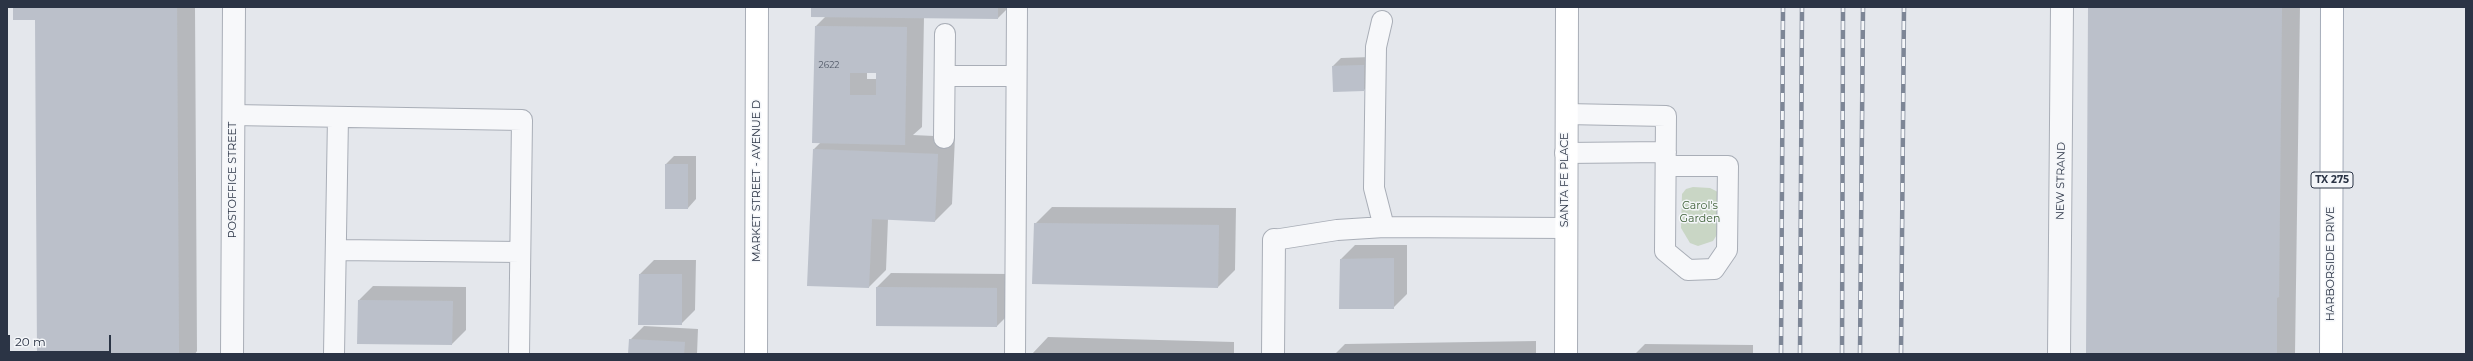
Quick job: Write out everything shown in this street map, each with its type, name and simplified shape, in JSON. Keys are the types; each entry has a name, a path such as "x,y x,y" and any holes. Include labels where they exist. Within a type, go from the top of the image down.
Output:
{"street":[{"name":"POSTOFFICE STREET","path":"232,354 234,7"},
{"name":"MARKET STREET - AVENUE D","path":"756,354 757,7"},
{"name":"SANTA FE PLACE","path":"1566,354 1565,154 1568,7"},
{"name":"NEW STRAND","path":"2059,354 2062,7"},
{"name":"HARBORSIDE DRIVE","path":"2331,354 2332,7"},
{"path":"1273,354 1274,240"}],"lane":[{"path":"1015,354 1017,7"},
{"path":"1382,21 1376,47 1374,188 1384,226"},
{"path":"944,138 946,34"},
{"path":"945,76 1016,76"},
{"path":"233,114 522,120 519,354"},
{"path":"1565,154 1666,159 1728,166 1728,250 1714,269 1688,270 1665,251 1666,159 1666,116 1566,114"},
{"path":"334,354 338,117"},
{"path":"1274,240 1337,230 1384,226 1565,228"},
{"path":"336,250 520,252"}],"green space":[{"name":"Carol's Garden","path":"1693,187 1710,188 1718,192 1718,233 1713,241 1698,246 1690,243 1681,228 1682,194 1686,189"}],"building":[{"path":"13,7 177,7 179,354 37,354 35,20 13,20"},
{"path":"811,7 998,7 998,19 811,17"},
{"path":"2088,7 2282,7 2277,354 2086,354"},
{"path":"815,26 907,27 905,145 812,143","holes":["850,73 876,73 876,95 850,95"]},
{"path":"1364,65 1364,91 1333,92 1332,66"},
{"path":"813,149 938,154 935,222 872,219 869,288 807,286"},
{"path":"665,164 688,164 688,209 665,209"},
{"path":"1034,223 1219,225 1218,288 1032,284"},
{"path":"1394,258 1394,309 1339,309 1340,259"},
{"path":"639,274 682,274 682,325 638,325"},
{"path":"876,287 997,288 997,327 876,326"},
{"path":"358,300 453,301 452,345 357,344"},
{"path":"629,339 685,342 684,354 628,354"}],"railway":[{"path":"1781,354 1783,7"},
{"path":"1800,354 1802,7"},
{"path":"1842,354 1843,7"},
{"path":"1860,354 1863,7"},
{"path":"1901,354 1904,7"}]}
